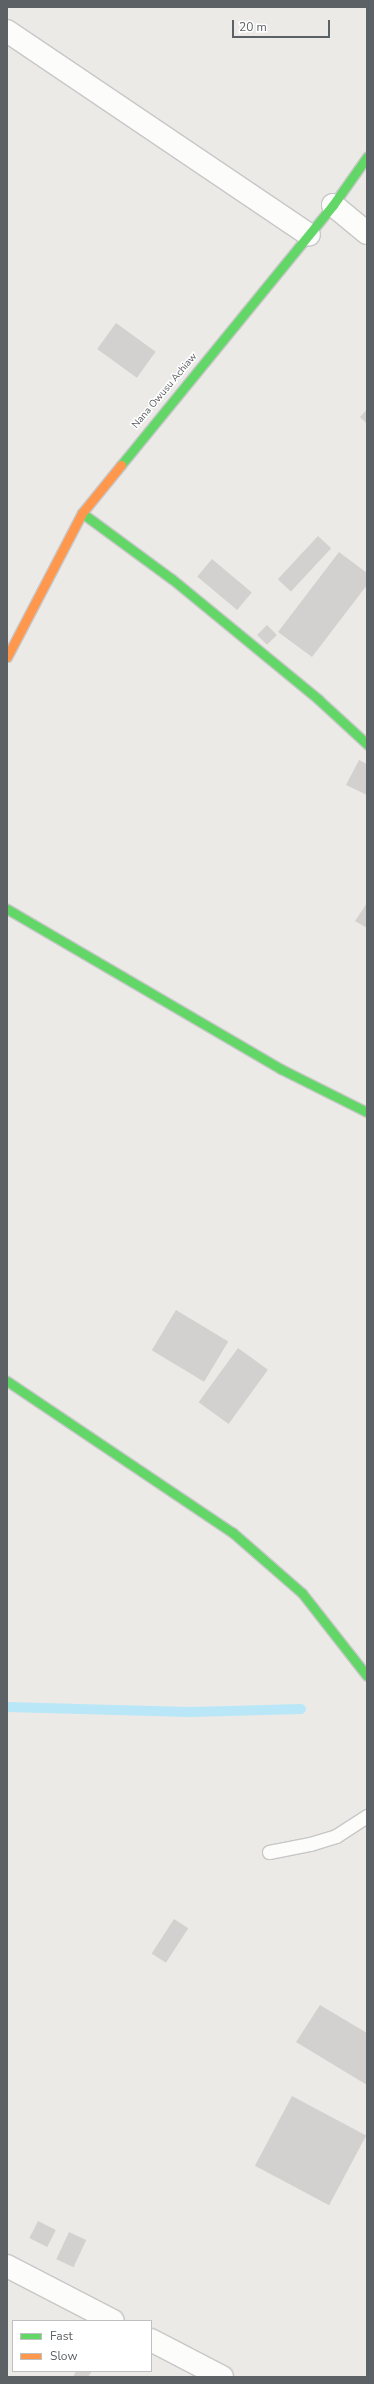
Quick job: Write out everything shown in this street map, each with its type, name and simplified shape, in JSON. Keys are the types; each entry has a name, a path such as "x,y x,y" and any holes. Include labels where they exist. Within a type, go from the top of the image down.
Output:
{"street":[{"path":"7,31 309,235"},
{"name":"Nana Owusu Achiaw","path":"7,657 82,513 130,451 309,235 333,205 367,157"},
{"path":"333,205 367,233"},
{"path":"82,513 172,579 318,699 367,744"},
{"path":"7,909 281,1069 367,1112"},
{"path":"7,1381 232,1532 302,1593 367,1676"},
{"path":"7,2266 111,2320"},
{"path":"152,2341 222,2377"}],"lane":[{"path":"269,1852 310,1844 336,1836 367,1816"}],"building":[{"path":"116,323 156,352 137,378 97,349"},
{"path":"367,409 367,424 360,417"},
{"path":"318,536 331,548 291,591 278,579"},
{"path":"339,552 367,573 367,585 312,657 278,632"},
{"path":"212,559 252,592 237,610 197,577"},
{"path":"267,625 277,635 267,645 257,635"},
{"path":"359,760 367,764 367,795 346,785"},
{"path":"367,903 367,928 355,921"},
{"path":"176,1310 228,1341 204,1382 152,1350"},
{"path":"238,1348 268,1370 229,1424 199,1402"},
{"path":"174,1919 188,1928 166,1963 152,1953"},
{"path":"320,2005 367,2033 367,2085 296,2042"},
{"path":"292,2096 366,2135 329,2205 255,2166"},
{"path":"38,2221 56,2230 47,2247 29,2238"},
{"path":"69,2232 86,2240 74,2267 56,2259"},
{"path":"76,2372 91,2372 88,2377 73,2377"}],"waterway":[{"path":"7,1707 190,1712 301,1709"}],"traffic: fast":[{"path":"121,465 333,205 367,157"},
{"path":"82,513 172,579 318,699 367,744"},
{"path":"7,909 281,1069 367,1112"},
{"path":"7,1381 232,1532 302,1593 367,1676"}],"traffic: slow":[{"path":"7,657 82,513 121,465"}]}
